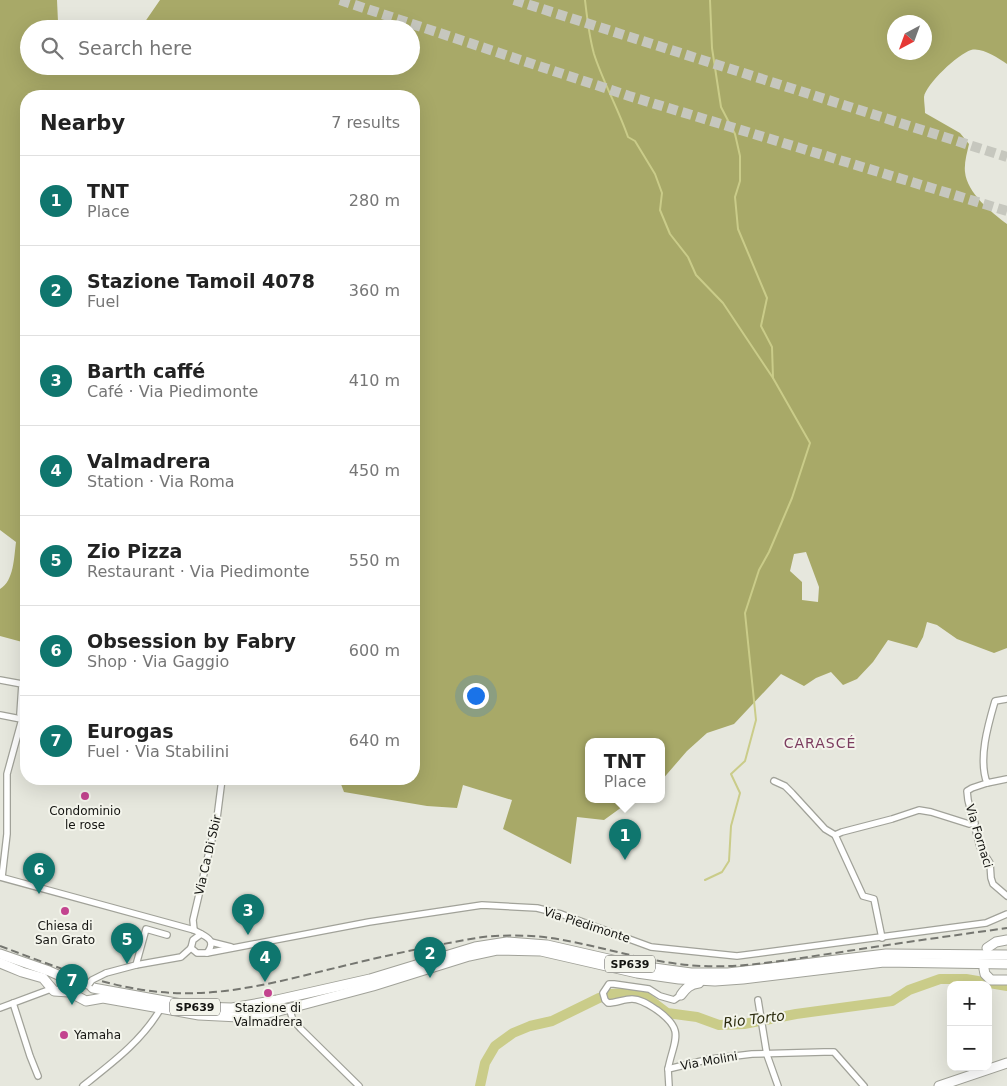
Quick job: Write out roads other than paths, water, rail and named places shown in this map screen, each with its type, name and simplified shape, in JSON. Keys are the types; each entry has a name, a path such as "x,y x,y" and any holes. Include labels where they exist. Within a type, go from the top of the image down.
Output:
{"main road":[{"path":"987,948 996,942 1007,940"},
{"name":"SP639","path":"0,954 74,982 198,1008 232,1008 286,998 370,979 475,947 507,942 548,944 639,966 691,973 728,973 886,954 1007,954"},
{"name":"SP639","path":"0,963 43,978 57,992 74,994 86,1001 103,998 199,1015 239,1017 279,1011 373,986 477,954 497,950 541,951 657,976 715,981 884,962 1007,964"},
{"path":"984,969 985,974 991,980 1007,980"},
{"path":"50,986 49,980 56,975"},
{"path":"657,976 677,984 681,995"},
{"path":"681,995 692,984 715,981"},
{"path":"91,986 95,993 92,999"},
{"path":"286,998 289,1008"},
{"path":"939,1086 1007,1063"}],"street":[{"path":"0,680 20,684"},
{"path":"1007,699 995,701 985,738 984,775 988,782 1007,779"},
{"path":"0,715 20,719"},
{"path":"20,733 7,774 7,834 1,877 194,930 206,936 211,942 207,953 197,953 191,948"},
{"path":"774,781 785,786 825,829 835,835 864,896 874,899 882,938 986,923 1007,914"},
{"name":"Via Fornaci","path":"988,782 967,791 968,800 980,847 990,863 993,884 1007,896"},
{"name":"Via Ca Di Sbir","path":"194,930 193,920 217,818 221,785"},
{"path":"835,835 892,820 919,810 969,824 975,823"},
{"name":"Via Piedimonte","path":"207,953 369,922 482,905 537,908 651,946 717,955 737,956 882,938"},
{"path":"186,928 193,940"},
{"path":"136,965 146,929 167,935"},
{"path":"91,986 92,980 106,973 136,965 181,957 191,948 193,940 201,934"},
{"name":"Via Piedimonte","path":"211,942 233,948"},
{"path":"668,1069 676,1036 673,1024 668,1018 639,1000 632,999 608,1003 605,1000 604,993 609,984 614,984 649,989 660,996 674,1000 681,995"},
{"path":"0,1008 50,986"},
{"path":"758,1000 767,1055 778,1086"},
{"path":"13,1003 38,1076"},
{"path":"83,1086 116,1060 153,1022 161,1008"},
{"path":"289,1008 293,1020"},
{"path":"279,1011 293,1020 359,1086"},
{"name":"Via Molini","path":"669,1086 668,1069 710,1059 752,1054 834,1052 864,1086"}],"waterway":[{"path":"585,0 594,54 628,137 635,141 655,174 662,193 660,210 670,234 688,257 696,275 723,303 773,378 810,443 792,498 769,552 759,570 745,613 756,720 745,761 731,774 740,793 731,826 729,861 722,872 705,880"},
{"path":"710,0 712,48 721,107 735,134 740,156 740,181 735,197 738,229 767,298 761,326 772,347 773,378"},
{"name":"Rio Torto","path":"480,1086 485,1063 495,1046 513,1033 530,1026 552,1021 611,994 624,993 646,997 667,1013 697,1017 719,1025 744,1024 796,1014 892,1001 909,990 940,979 966,979 1007,986"}],"tunnel":[{"path":"340,0 400,20"},
{"path":"514,0 1007,157"},
{"path":"420,27 629,96 1007,211"}],"railway":[{"path":"0,946 59,968 119,985 160,992 204,993 248,988 409,951 491,936 544,937 663,962 703,966 736,966 1007,928"}],"place":[{"name":"Condominio le rose","path":"85,796"},
{"name":"TNT","path":"625,860"},
{"name":"Obsession by Fabry","path":"39,894"},
{"name":"Chiesa di San Grato","path":"65,911"},
{"name":"Barth caffé","path":"248,935"},
{"name":"Zio Pizza","path":"127,964"},
{"name":"Stazione Tamoil 4078","path":"430,978"},
{"name":"Valmadrera","path":"265,982"},
{"name":"Stazione di Valmadrera","path":"268,993"},
{"name":"Eurogas","path":"72,1005"},
{"name":"Yamaha","path":"64,1035"}],"district":[{"name":"CARASCÉ","path":"820,743"}]}
